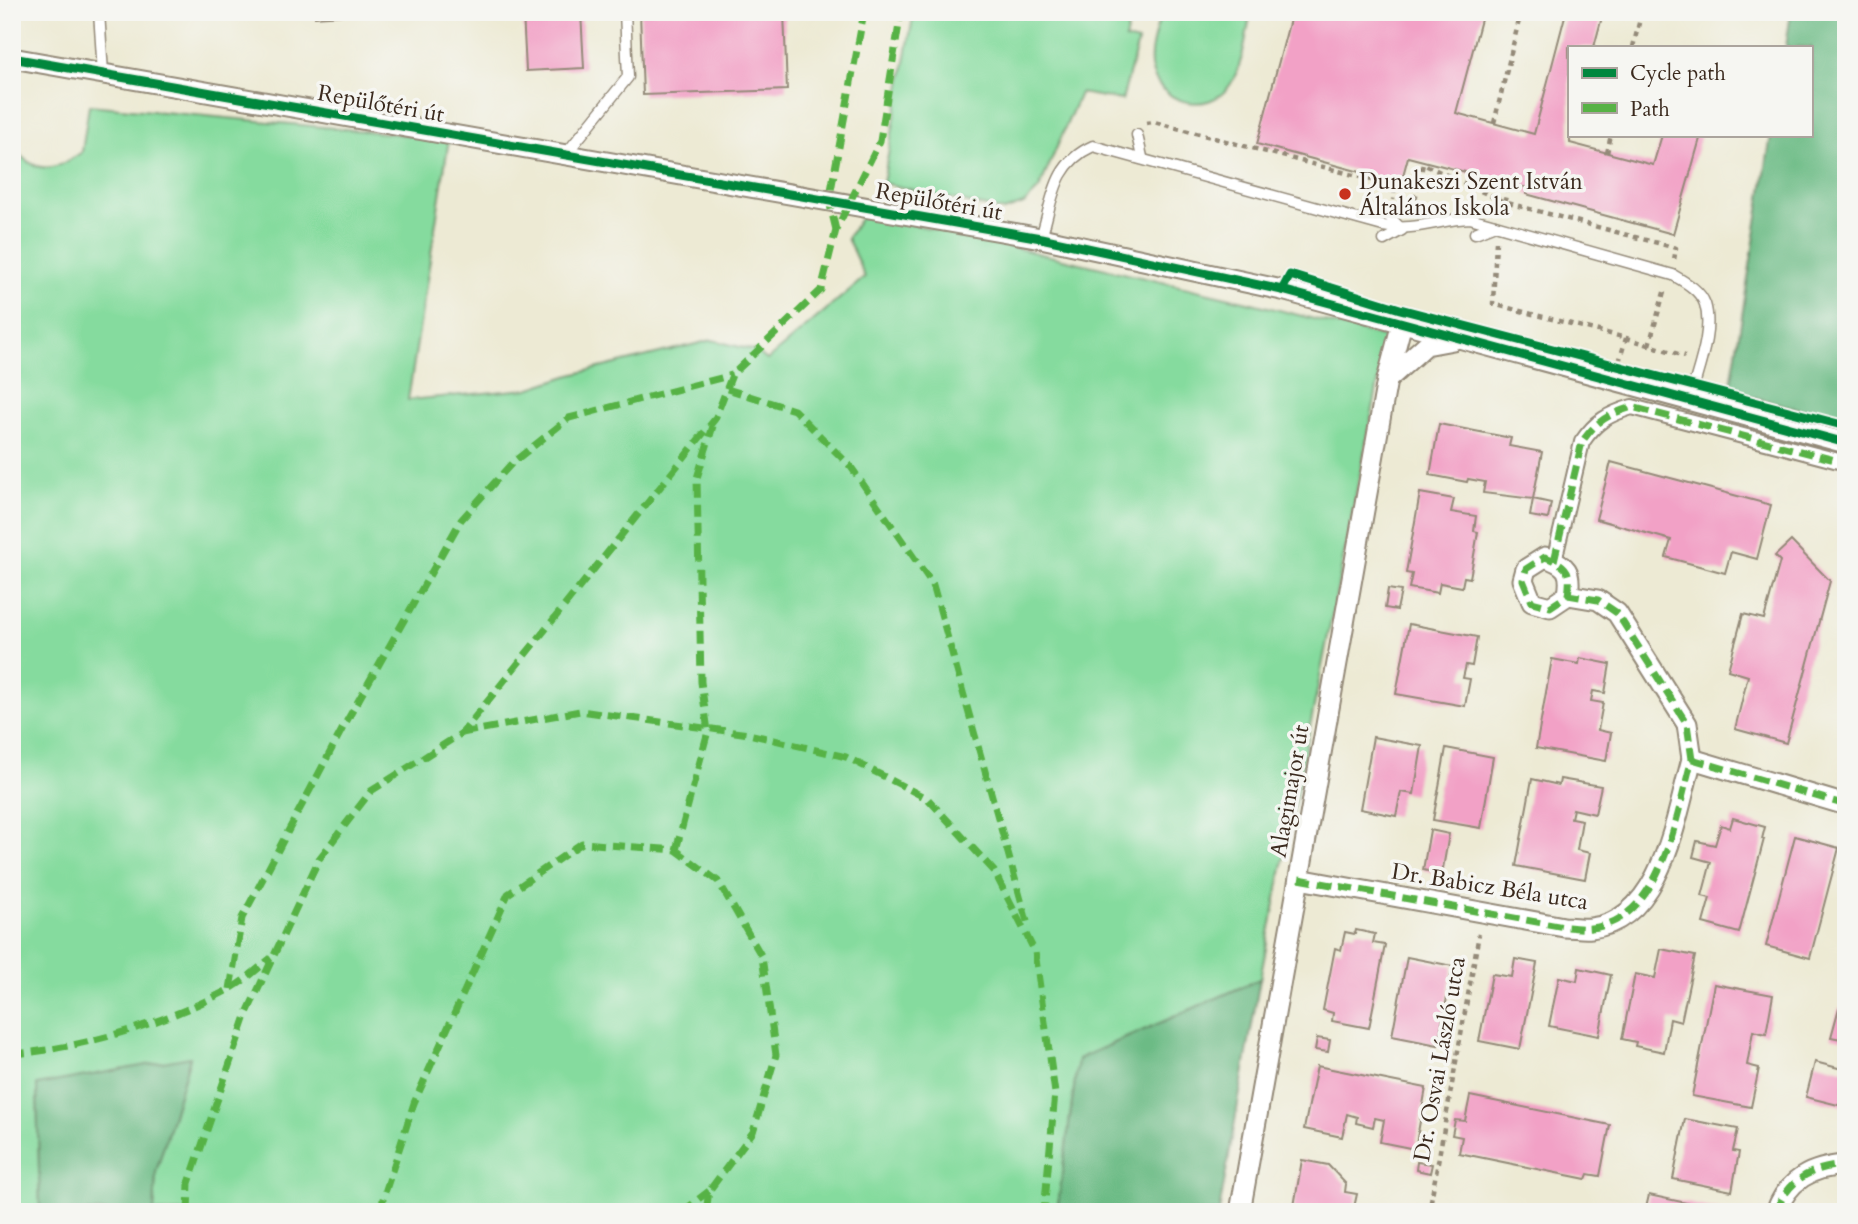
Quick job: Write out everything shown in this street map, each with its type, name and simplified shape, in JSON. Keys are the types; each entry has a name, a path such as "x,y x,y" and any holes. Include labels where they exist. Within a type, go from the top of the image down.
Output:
{"street":[{"name":"Repülőtéri út","path":"12,58 1041,238 1282,290 1846,443"},
{"path":"1387,380 1402,323"},
{"name":"Repülőtéri út","path":"1387,380 1426,345 1462,339"},
{"name":"Alagimajor út","path":"1240,1212 1387,380"},
{"path":"1568,595 1571,576 1563,564 1554,561 1583,442 1592,426 1620,411 1632,407 1846,463"},
{"name":"Dr. Babicz Béla utca","path":"1299,879 1591,928 1614,922 1635,907 1650,890 1661,865 1692,759 1687,724 1617,613 1598,600 1568,595 1550,607 1532,602 1522,580 1526,569 1545,558 1554,561"},
{"path":"1692,759 1846,805"},
{"path":"1776,1212 1783,1193 1798,1178 1822,1167 1846,1165"}],"lane":[{"path":"99,12 103,74"},
{"path":"566,155 628,77 625,12"},
{"path":"1137,135 1142,157"},
{"path":"1041,238 1062,171 1070,159 1093,146 1142,157 1402,230"},
{"path":"1389,210 1402,230"},
{"path":"1384,240 1402,230 1451,219 1470,218 1670,274 1696,290 1704,304 1707,328 1690,400"},
{"path":"1475,233 1497,225"}],"path":[{"path":"1494,123 1521,12"},
{"path":"1633,46 1641,15 1638,12"},
{"path":"1137,135 1140,124 1154,122 1395,186 1389,210"},
{"path":"1606,153 1611,136"},
{"path":"1402,209 1412,211 1423,164 1504,202 1676,247 1649,345"},
{"path":"1509,184 1497,225 1493,304 1699,360"},
{"path":"1618,365 1626,338"},
{"path":"1605,362 1629,368"}],"green space":[{"path":"914,12 1132,12 1125,39 1138,42 1122,100 1080,93 1039,189 1024,204 1004,211 883,183"},
{"path":"1161,12 1251,12 1238,69 1221,95 1197,103 1184,101 1173,97 1155,79 1151,52"},
{"path":"1791,12 1846,12 1846,421 1730,391 1771,136 1812,136 1812,46 1786,46"},
{"path":"89,105 449,139 408,400 528,389 567,376 712,340 756,351 767,360 865,277 847,238 864,213 1248,302 1387,338 1260,979 1078,1059 1057,1212 154,1212 156,1172 190,1058 37,1085 40,1212 12,1212 12,147 37,166 46,168 63,164 82,152"},
{"path":"1260,979 1219,1212 1057,1212 1078,1059"},
{"path":"190,1057 156,1172 154,1212 40,1212 37,1085"}],"building":[{"path":"315,12 357,12 357,14 315,17"},
{"path":"523,12 581,12 584,68 526,71"},
{"path":"640,12 784,12 787,90 643,95"},
{"path":"1292,12 1483,12 1456,113 1534,134 1566,12 1602,17 1594,46 1568,46 1570,143 1653,165 1662,136 1701,136 1673,234 1526,194 1527,188 1408,157 1401,183 1257,144"},
{"path":"1439,424 1511,438 1509,446 1542,452 1533,499 1483,493 1485,482 1468,479 1467,482 1430,475"},
{"path":"1611,462 1771,505 1757,559 1731,552 1725,573 1666,557 1671,540 1596,519"},
{"path":"1420,493 1454,499 1451,512 1476,516 1474,531 1478,532 1470,578 1464,577 1462,587 1440,583 1438,593 1409,588 1412,574 1406,573"},
{"path":"1533,499 1551,503 1548,519 1530,516"},
{"path":"1791,541 1830,581 1786,743 1735,729 1748,676 1728,670 1743,614 1764,619 1780,561 1775,556"},
{"path":"1388,589 1401,591 1397,610 1385,608"},
{"path":"1409,624 1477,637 1472,666 1466,665 1463,678 1470,679 1465,706 1396,694"},
{"path":"1580,658 1610,664 1605,693 1593,691 1591,701 1603,703 1598,730 1611,733 1606,761 1536,748 1552,659 1579,664"},
{"path":"1373,737 1422,746 1414,794 1401,792 1396,816 1360,809"},
{"path":"1446,748 1493,757 1481,828 1433,820"},
{"path":"1532,779 1559,785 1560,779 1601,786 1595,814 1573,809 1571,818 1582,820 1577,850 1590,853 1585,879 1516,866"},
{"path":"1733,818 1765,827 1739,933 1703,923 1710,898 1702,896 1711,862 1693,857 1697,841 1715,845 1721,825 1730,828"},
{"path":"1430,830 1449,834 1442,874 1423,870"},
{"path":"1795,836 1839,848 1810,958 1766,946"},
{"path":"1356,930 1375,934 1373,943 1385,945 1369,1028 1332,1021 1333,1013 1323,1010 1335,948 1341,950 1345,932 1355,934"},
{"path":"1661,949 1695,956 1681,1022 1670,1019 1664,1052 1635,1046 1636,1042 1622,1039 1635,974 1655,978"},
{"path":"1407,957 1453,966 1438,1045 1392,1036"},
{"path":"1515,959 1537,963 1520,1049 1479,1041 1492,974 1512,977"},
{"path":"1579,968 1611,975 1599,1036 1549,1026 1559,977 1577,981"},
{"path":"1714,984 1773,995 1766,1034 1753,1031 1747,1065 1759,1068 1751,1107 1692,1096"},
{"path":"1839,1008 1846,1010 1846,1040 1831,1037"},
{"path":"1317,1038 1330,1040 1328,1052 1315,1050"},
{"path":"1815,1062 1846,1070 1846,1107 1806,1097"},
{"path":"1317,1066 1426,1088 1415,1149 1380,1142 1384,1120 1375,1118 1373,1127 1356,1123 1357,1117 1347,1114 1342,1137 1304,1129"},
{"path":"1470,1096 1610,1125 1600,1176 1588,1174 1586,1179 1459,1153 1462,1137 1452,1135 1455,1120 1465,1121"},
{"path":"1685,1119 1738,1129 1733,1151 1739,1152 1732,1191 1673,1179"},
{"path":"1302,1160 1328,1165 1346,1184 1345,1192 1357,1194 1353,1212 1293,1212"},
{"path":"1417,1162 1432,1164 1430,1173 1416,1170"},
{"path":"1649,1195 1724,1211 1645,1212"}],"marked path":[{"path":"836,230 829,201 864,12"},
{"path":"188,1212 189,1183 247,1013 319,859 371,791 462,733 715,419 732,375 821,290 836,230 880,141 901,12"},
{"path":"230,989 242,918 345,724 461,520 512,463 569,418 732,375"},
{"path":"727,389 794,410 851,467 933,585 1028,925"},
{"path":"1554,561 1582,442 1598,424 1632,407 1846,463"},
{"path":"676,850 708,731 701,682 697,478 713,426"},
{"path":"1299,879 1564,927 1591,928 1615,921 1635,906 1650,886 1672,835 1692,759 1687,724 1617,613 1598,600 1568,595 1550,607 1532,602 1523,580 1526,569 1545,557 1563,566 1569,580 1568,595"},
{"path":"462,733 580,711 749,734 846,757 928,799 994,871 1035,952 1055,1093 1044,1212"},
{"path":"1692,759 1846,805"},
{"path":"382,1212 383,1199 414,1103 508,894 582,843 676,850 718,881 762,957 776,1055 753,1132 709,1191 706,1212"},
{"path":"12,1054 95,1040 178,1013 228,990 271,958"},
{"path":"1776,1212 1794,1183 1812,1172 1846,1165"},
{"path":"682,1212 709,1191"}],"cycle path":[{"path":"12,58 1041,238 1282,290 1846,443"},
{"path":"1282,290 1290,275 1400,309 1846,426"}],"place":[{"name":"Dunakeszi Szent István Általános Iskola","path":"1345,194"}]}
